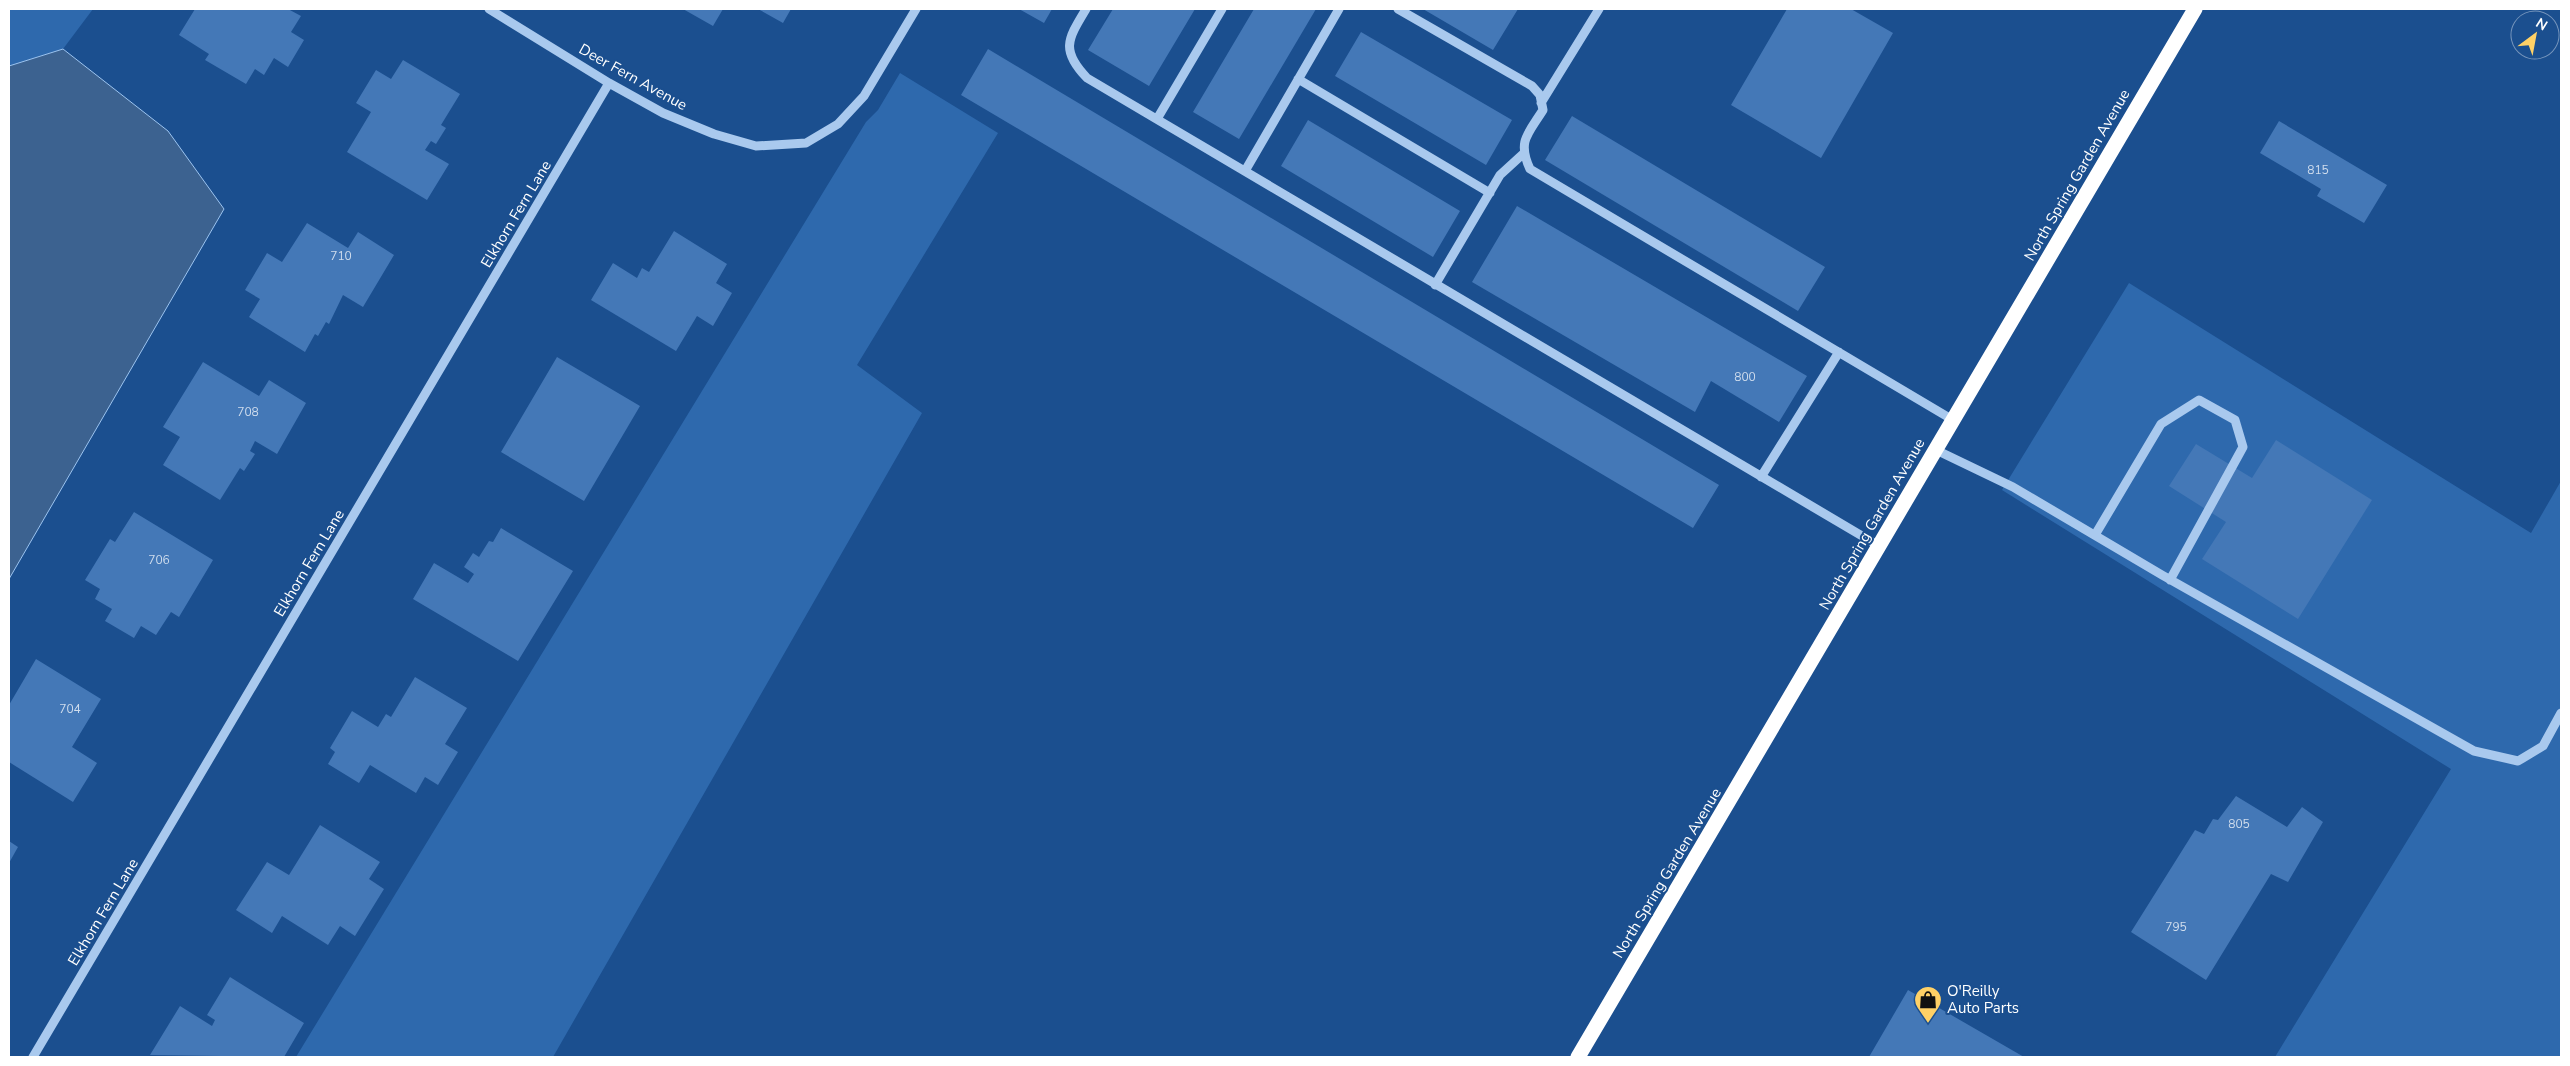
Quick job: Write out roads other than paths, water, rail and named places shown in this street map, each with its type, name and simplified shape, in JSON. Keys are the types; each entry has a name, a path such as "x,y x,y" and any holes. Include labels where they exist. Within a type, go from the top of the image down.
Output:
{"highway":[{"name":"North Spring Garden Avenue","path":"1578,1057 2196,9"}],"street":[{"name":"Deer Fern Avenue","path":"489,9 609,83 663,113 714,134 756,146 806,143 838,124 864,96 916,9"},
{"path":"1086,9 1070,35 1069,54 1074,65 1087,78 1879,546"},
{"path":"1157,120 1222,9"},
{"path":"1245,171 1340,9"},
{"path":"1398,9 1532,86 1540,95 1543,110 1525,140 1523,154 1530,169 1953,420"},
{"path":"1541,103 1599,9"},
{"path":"1298,79 1490,193"},
{"name":"Elkhorn Fern Lane","path":"33,1057 609,83"},
{"path":"1436,284 1500,175 1523,154"},
{"path":"1761,477 1838,352"},
{"path":"2095,535 2161,424 2199,400 2235,420 2243,447 2170,580"},
{"path":"1936,450 2013,487 2170,580 2474,751 2518,761 2543,746 2561,713"}],"place":[{"name":"O'Reilly Auto Parts","path":"1928,1024"}]}
